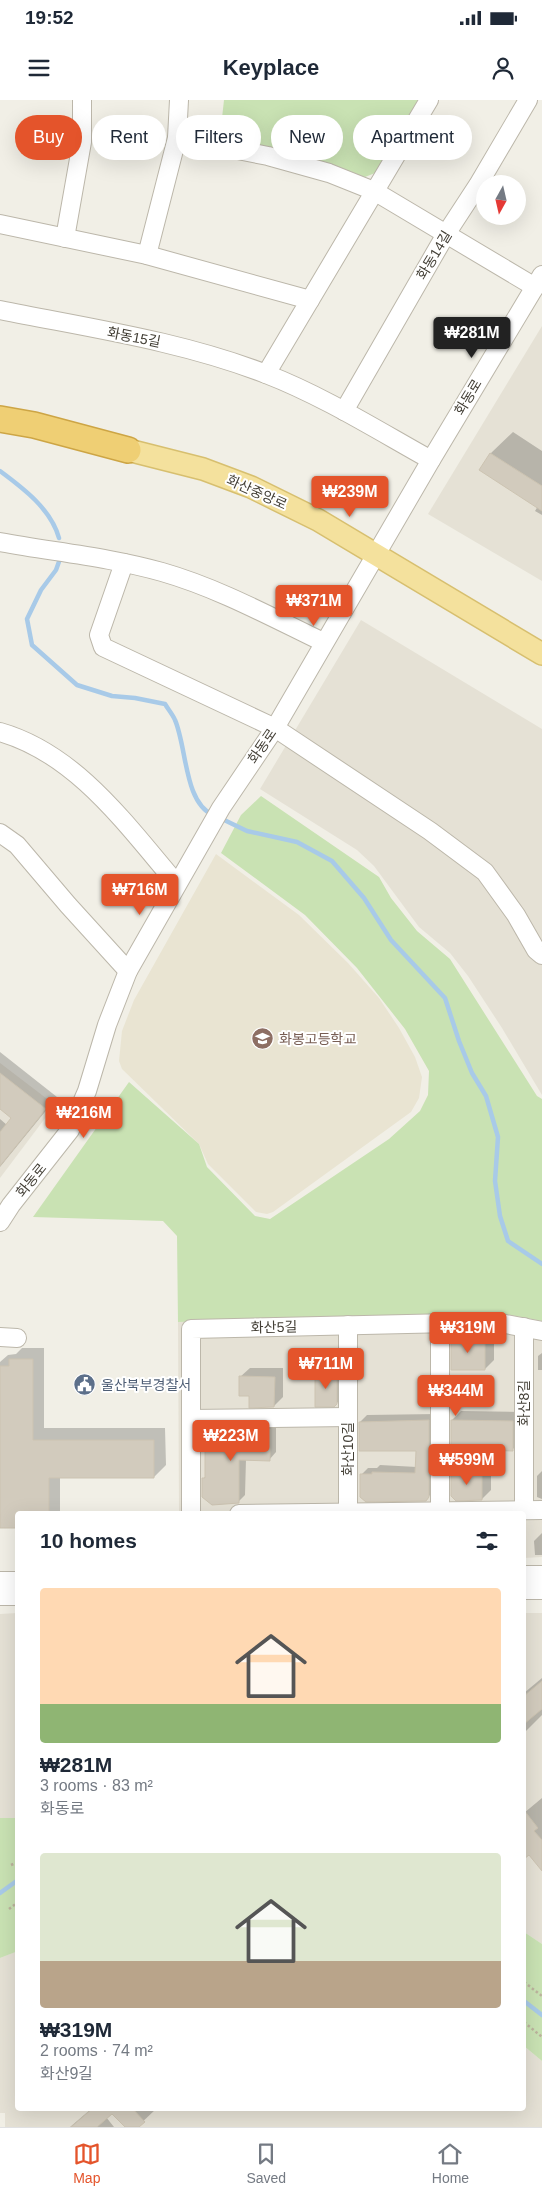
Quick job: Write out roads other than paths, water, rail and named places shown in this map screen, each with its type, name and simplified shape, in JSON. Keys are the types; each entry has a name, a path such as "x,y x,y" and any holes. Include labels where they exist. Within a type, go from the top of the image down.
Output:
{"highway":[{"path":"0,412 34,425"},
{"name":"화산중앙로","path":"0,419 34,425 128,450"},
{"path":"0,430 34,425"}],"main road":[{"name":"화산중앙로","path":"128,450 203,469 251,487 318,520 542,654"}],"street":[{"path":"65,238 82,142 82,100"},
{"path":"178,115 179,100"},
{"path":"266,374 429,100"},
{"name":"화동14길","path":"344,411 446,234 478,185 528,100"},
{"path":"147,254 176,142"},
{"path":"261,155 329,173 374,191 446,234 538,281"},
{"path":"0,224 147,254 310,300"},
{"name":"화동로","path":"0,1222 11,1204 70,1130 87,1091 107,1025 128,971 221,808 275,728 323,642 376,556 538,281"},
{"name":"화동15길","path":"0,310 176,345 266,374 344,411 431,460"},
{"path":"0,542 124,563 163,572 218,592 323,642"},
{"path":"124,563 99,635 102,647 275,728 430,831 485,872 516,915 536,950 542,955"},
{"path":"0,732 15,736 44,750 74,771 115,812 177,884"},
{"path":"0,833 17,844 68,906 128,971"},
{"name":"화산5길","path":"191,1511 191,1329 495,1322 542,1331"},
{"path":"440,1324 440,1511 542,1510"},
{"name":"화산10길","path":"348,1326 348,1511"},
{"name":"화산8길","path":"524,1327 524,1510"},
{"path":"191,1419 348,1417"},
{"path":"526,1575 542,1575"},
{"path":"0,1581 15,1581"},
{"path":"526,1590 542,1590"},
{"path":"0,1596 15,1596"}],"waterway":[{"path":"0,471 27,492 43,509 55,527 59,538"},
{"path":"61,556 56,570 41,590 27,619 32,645 77,685 112,696 165,704 174,718 179,732 191,787 204,808 213,815"},
{"path":"220,818 247,831 297,842 332,861 364,898 391,940 445,998 472,1073 486,1096 498,1137 495,1181 500,1216 508,1241 542,1264"},
{"path":"0,1893 15,1882"},
{"path":"526,2003 542,2015"}],"place":[{"name":"화봉고등학교","path":"263,1039"},
{"name":"울산북부경찰서","path":"85,1385"}]}
